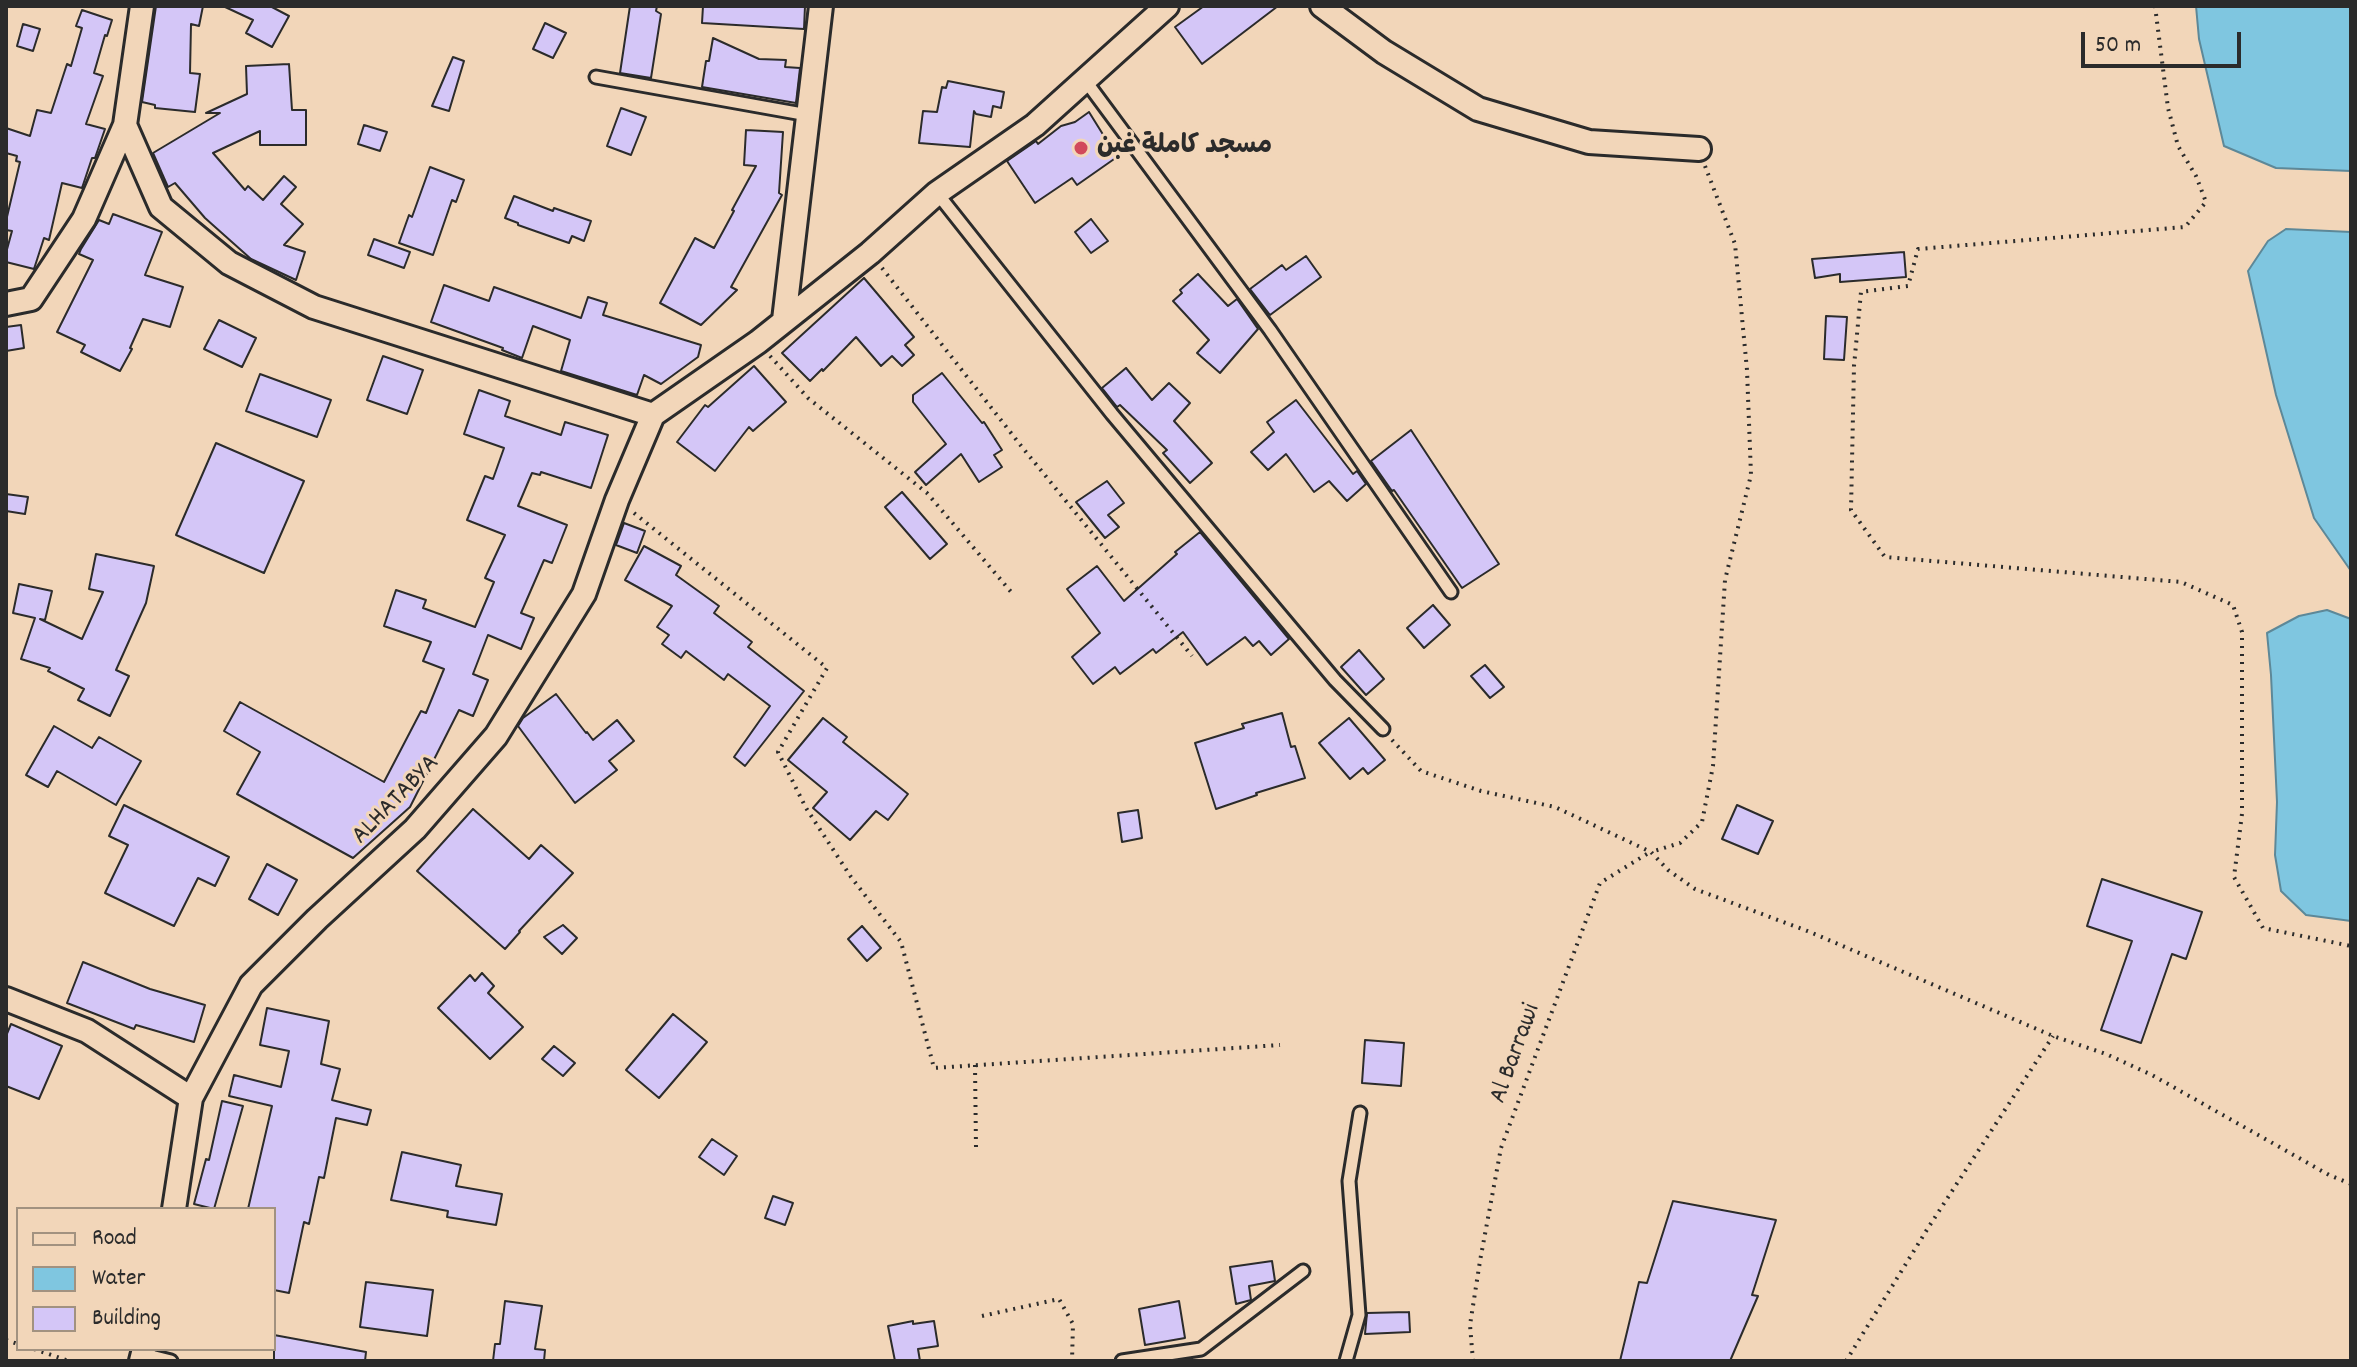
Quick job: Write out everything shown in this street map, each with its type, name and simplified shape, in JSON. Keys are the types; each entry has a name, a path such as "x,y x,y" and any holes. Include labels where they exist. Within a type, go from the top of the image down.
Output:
{"street":[{"path":"6,304 31,299 84,219 125,125 142,6"},
{"path":"784,320 821,6"},
{"path":"125,125 161,207 229,263 314,307 653,415 758,342 870,253 937,193 1035,125 1167,6"},
{"path":"1322,6 1384,52 1478,109 1589,142 1699,149"},
{"name":"ALHATABYA","path":"174,1207 191,1098 251,985 415,829 496,736 584,594 617,500 653,415"},
{"path":"6,999 87,1031 191,1098"}],"lane":[{"path":"596,77 808,115"},
{"path":"1085,80 1270,330 1451,592"},
{"path":"937,193 1112,414 1335,680 1383,729"},
{"path":"1346,1361 1359,1315 1349,1181 1360,1113"},
{"path":"1122,1361 1201,1349 1303,1271"},
{"path":"143,1355 171,1361"}],"path":[{"path":"2155,6 2168,108 2178,146 2196,176 2206,202 2185,227 1918,249 1908,286 1861,292 1854,366 1851,510 1885,557 2181,582 2233,605 2242,632 2242,814 2234,877 2263,928 2351,946"},
{"name":"Al Barrawi","path":"1473,1361 1470,1325 1501,1148 1600,883 1651,852 1680,843 1702,822 1713,766 1725,580 1751,475 1747,370 1735,244 1699,149"},
{"path":"870,253 1192,656"},
{"path":"758,342 808,398 927,493 1012,593"},
{"path":"617,500 827,668 778,752 806,808 851,877 901,942 934,1068 1280,1045"},
{"path":"1383,729 1421,771 1481,791 1555,807 1651,852 1668,870 1695,889 1810,932 2053,1036 2106,1054 2152,1075 2329,1175 2351,1184"},
{"path":"1846,1361 2053,1036"},
{"path":"975,1065 976,1148"},
{"path":"982,1316 1059,1299 1073,1324 1072,1361"},
{"path":"40,1351 69,1361"}],"water":[{"path":"2196,6 2351,6 2351,171 2276,168 2224,146 2199,39"},
{"path":"2286,229 2351,232 2351,571 2314,518 2276,395 2248,271 2268,241"},
{"path":"2327,610 2351,619 2351,921 2306,915 2281,891 2275,855 2277,802 2267,633 2299,616"}],"building":[{"path":"156,6 203,6 199,26 191,24 190,73 200,74 195,112 155,108 155,105 142,102"},
{"path":"223,6 270,6 289,16 272,47 246,33 253,20"},
{"path":"630,6 657,6 656,11 661,14 651,78 620,73"},
{"path":"703,6 805,6 804,29 702,23"},
{"path":"1204,6 1278,6 1202,64 1175,27"},
{"path":"82,10 112,20 94,73 103,76 86,124 105,129 82,188 62,183 49,240 44,238 34,269 6,262 12,231 6,230 6,221 20,162 16,161 17,156 6,153 6,128 30,136 37,110 51,113 67,64 71,66 82,28 76,26"},
{"path":"545,23 566,33 553,58 533,49"},
{"path":"23,24 40,29 33,51 17,46"},
{"path":"713,38 759,59 786,60 785,67 800,68 796,103 702,87"},
{"path":"453,57 464,61 449,111 432,106"},
{"path":"289,64 292,110 306,110 306,145 260,145 260,131 213,153 245,190 248,186 263,200 284,176 296,187 281,204 303,224 284,245 305,252 296,280 251,259 205,218 175,183 168,187 153,153 220,113 206,113 247,94 246,66"},
{"path":"948,81 1004,92 1001,108 993,106 991,117 974,111 970,147 919,143 923,111 937,112 942,87 946,88"},
{"path":"621,108 646,117 631,155 607,146"},
{"path":"1089,112 1117,157 1077,185 1072,178 1035,203 1007,161"},
{"path":"364,125 387,132 380,151 358,144"},
{"path":"746,130 783,132 779,193 782,195 731,287 737,290 701,325 660,303 695,238 714,248 734,211 756,166 744,165"},
{"path":"430,167 464,180 456,202 452,200 433,255 399,243"},
{"path":"514,196 591,221 584,241 572,236 569,243 505,218"},
{"path":"113,214 162,232 145,275 183,287 170,327 143,319 120,371 81,352 85,345 57,332 93,260 79,254 81,249 99,220 109,224"},
{"path":"1091,219 1108,241 1091,253 1075,232"},
{"path":"374,239 410,252 404,268 368,255"},
{"path":"1904,252 1906,277 1840,282 1840,274 1815,278 1812,259"},
{"path":"1306,256 1321,277 1270,315 1250,289 1282,265 1286,270"},
{"path":"1198,274 1228,306 1237,299 1258,329 1220,373 1197,353 1209,340 1173,301"},
{"path":"864,278 914,337 905,345 914,355 902,366 892,356 881,366 856,337 810,381 782,353"},
{"path":"444,285 489,301 494,287 581,318 588,297 607,303 603,315 701,345 698,357 661,384 644,375 637,395 561,371 570,340 533,326 522,358 431,322"},
{"path":"1826,316 1847,317 1844,360 1824,359"},
{"path":"219,320 256,338 242,367 204,349"},
{"path":"21,325 24,348 6,351 6,327"},
{"path":"383,356 423,370 407,414 367,400"},
{"path":"754,366 786,402 753,431 749,427 715,471 677,442 705,405 708,407"},
{"path":"1126,368 1152,400 1169,383 1190,403 1174,421 1212,463 1190,483 1163,453 1167,450 1120,405 1117,407 1102,388"},
{"path":"942,373 984,422 1002,450 994,455 1002,467 979,482 961,454 926,485 915,472 946,444 913,402 913,395"},
{"path":"260,374 331,400 317,437 246,411"},
{"path":"479,390 510,401 505,416 561,435 565,422 608,435 591,488 541,472 540,475 532,473 518,506 567,525 552,563 544,560 521,613 534,618 521,649 488,635 473,674 488,680 473,716 459,710 410,807 353,858 237,794 260,752 224,731 240,702 384,782 421,711 426,713 444,669 423,661 431,642 384,626 396,590 426,600 423,608 475,627 494,582 485,578 505,535 467,520 485,476 493,479 504,448 464,434"},
{"path":"1296,400 1353,474 1357,471 1366,484 1347,501 1329,481 1314,492 1286,454 1268,470 1251,452 1274,432 1267,422"},
{"path":"1411,430 1499,564 1462,588 1371,461"},
{"path":"216,443 304,481 264,573 176,535"},
{"path":"1107,481 1124,503 1108,515 1119,527 1105,538 1076,502"},
{"path":"902,492 947,544 930,559 885,507"},
{"path":"6,494 28,497 25,514 6,511"},
{"path":"624,523 645,531 637,553 616,545"},
{"path":"1200,532 1289,639 1271,655 1259,641 1253,646 1245,637 1207,665 1183,632 1156,653 1153,649 1120,674 1115,667 1093,684 1072,657 1100,633 1067,589 1097,566 1124,601"},
{"path":"644,546 681,566 676,575 719,606 714,613 752,642 748,647 804,691 745,766 734,757 770,706 728,674 724,680 686,651 681,658 662,644 669,635 657,627 672,606 625,580"},
{"path":"96,554 154,566 146,603 116,670 129,676 110,716 78,700 84,689 48,671 50,668 21,659 35,618 13,613 19,584 52,591 45,620 40,619 82,639 103,592 89,589"},
{"path":"1433,605 1450,625 1424,648 1407,628"},
{"path":"1359,650 1384,679 1366,695 1341,667"},
{"path":"1485,665 1504,687 1490,698 1471,676"},
{"path":"556,694 593,740 617,720 634,741 609,761 617,770 575,803 518,726 523,718"},
{"path":"1282,713 1291,747 1295,746 1305,778 1216,809 1195,743 1244,728 1242,724"},
{"path":"823,718 847,737 843,742 908,794 888,820 876,811 850,840 813,808 827,792 788,760"},
{"path":"1349,718 1385,760 1368,774 1363,768 1350,779 1319,743"},
{"path":"54,726 92,748 99,737 141,761 116,805 57,771 48,787 26,775"},
{"path":"124,805 229,857 215,886 198,878 174,926 105,893 128,845 109,836"},
{"path":"1737,805 1773,821 1758,854 1722,839"},
{"path":"473,809 529,859 541,845 573,873 505,949 417,871"},
{"path":"1138,810 1142,838 1122,842 1118,813"},
{"path":"267,864 297,880 278,915 249,899"},
{"path":"2102,879 2202,912 2186,959 2172,954 2141,1043 2101,1030 2132,941 2087,926"},
{"path":"563,925 577,938 562,954 544,937"},
{"path":"862,926 881,948 867,961 848,939"},
{"path":"83,962 150,989 205,1005 194,1042 136,1025 134,1029 67,1003"},
{"path":"482,973 494,986 488,993 523,1027 490,1059 438,1008 470,975 475,981"},
{"path":"267,1008 329,1021 321,1064 340,1069 332,1100 371,1110 367,1125 336,1118 324,1178 319,1177 309,1224 304,1222 289,1293 276,1290 276,1207 248,1207 272,1106 229,1096 234,1075 281,1087 289,1051 260,1045"},
{"path":"673,1014 707,1042 659,1098 626,1070"},
{"path":"11,1024 62,1046 39,1099 6,1086 6,1036"},
{"path":"1365,1040 1404,1043 1401,1086 1362,1083"},
{"path":"554,1046 575,1063 563,1076 542,1059"},
{"path":"222,1101 243,1106 215,1207 194,1204 206,1159 209,1160"},
{"path":"712,1139 737,1156 724,1175 699,1157"},
{"path":"402,1152 461,1165 456,1186 502,1194 496,1225 447,1217 448,1211 391,1200"},
{"path":"773,1196 793,1203 785,1225 765,1218"},
{"path":"1673,1201 1776,1220 1752,1295 1758,1296 1730,1361 1620,1361 1639,1282 1647,1283"},
{"path":"1272,1261 1275,1281 1249,1286 1251,1300 1236,1304 1230,1267"},
{"path":"366,1282 433,1290 427,1336 360,1327"},
{"path":"505,1301 542,1306 535,1349 545,1350 544,1361 493,1361 495,1344 500,1344"},
{"path":"1179,1301 1185,1338 1145,1345 1139,1309"},
{"path":"1409,1312 1410,1332 1365,1334 1367,1313"},
{"path":"913,1321 913,1324 934,1321 938,1346 918,1349 920,1361 895,1361 888,1326"},
{"path":"276,1335 366,1352 365,1361 274,1361"}],"place":[{"name":"مسجد كاملة غبن","path":"1081,148"}]}
